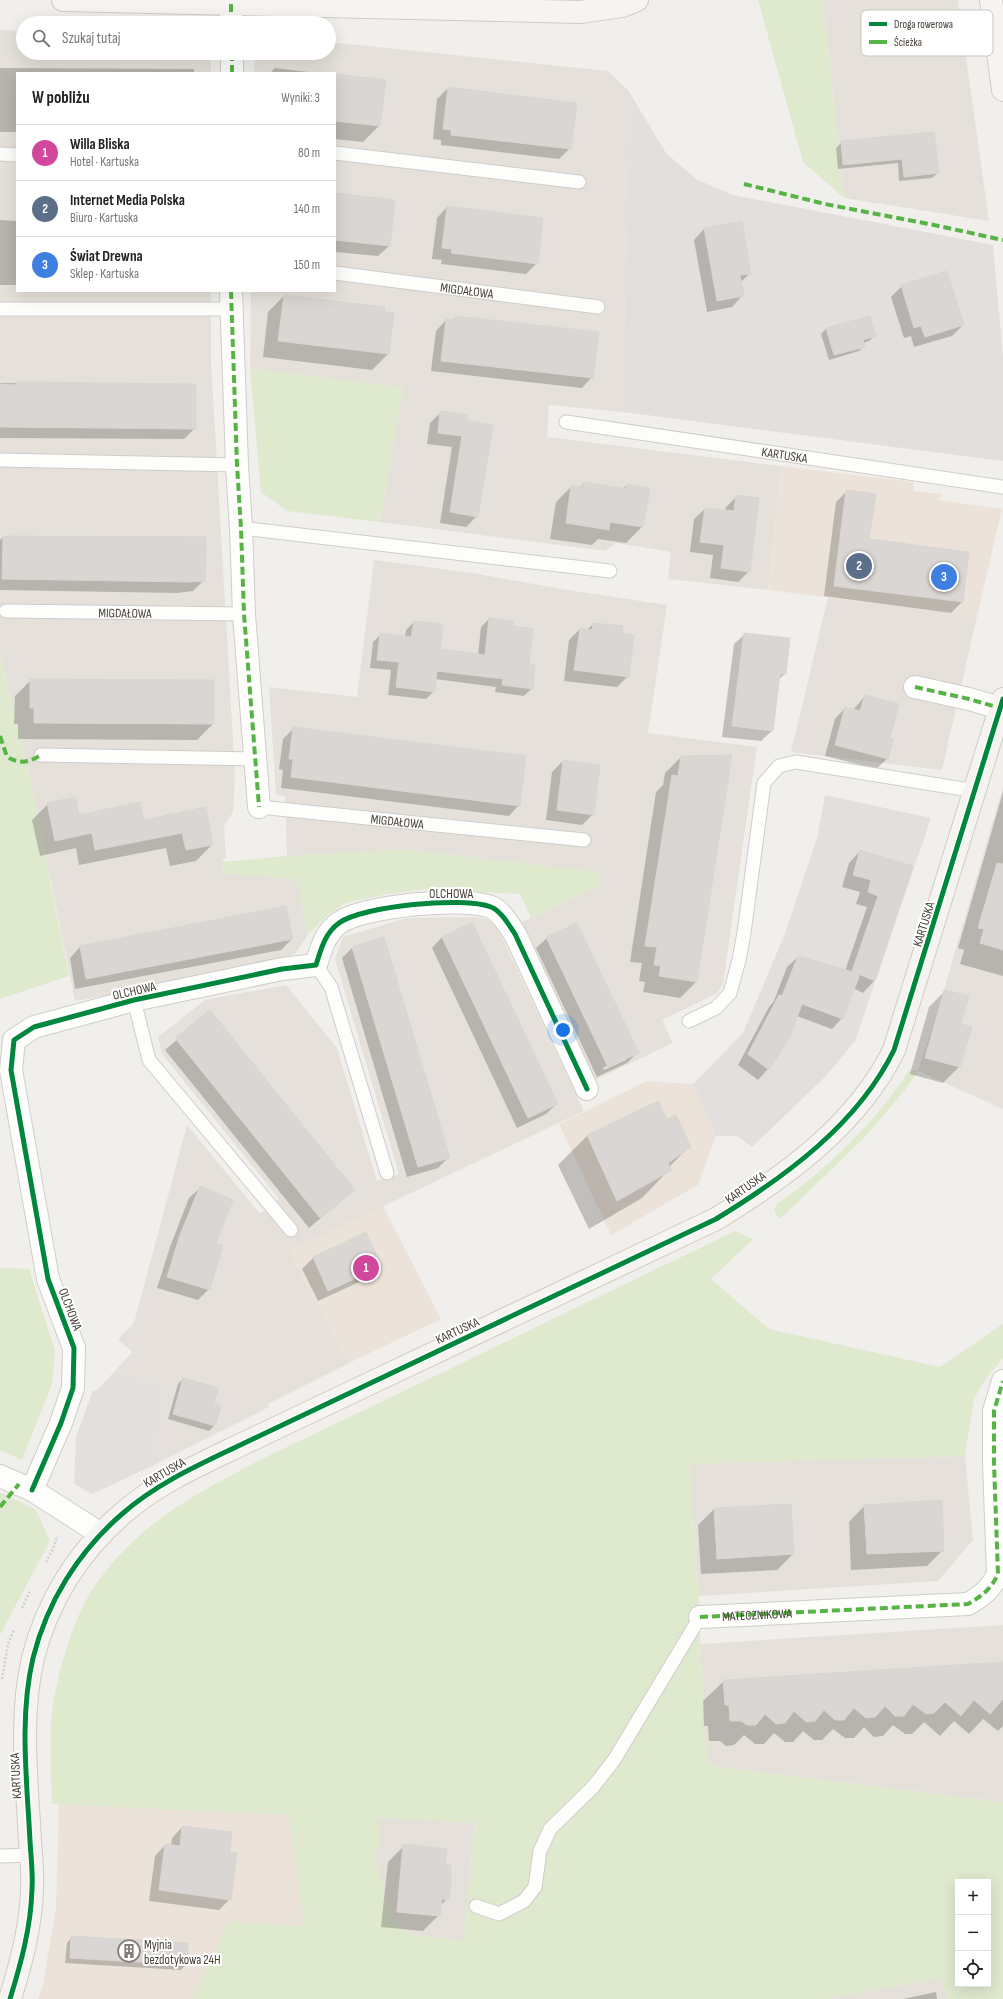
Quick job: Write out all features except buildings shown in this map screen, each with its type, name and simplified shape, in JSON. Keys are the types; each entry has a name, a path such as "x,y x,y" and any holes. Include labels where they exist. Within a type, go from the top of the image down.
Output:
{"street":[{"path":"63,0 231,13 581,12 622,6 637,0"},
{"path":"991,0 992,10"},
{"path":"993,15 1003,90"},
{"path":"232,60 232,72"},
{"name":"MIGDAŁOWA","path":"231,300 244,614 259,808"},
{"path":"915,687 1002,703"},
{"name":"KARTUSKA","path":"10,1999 25,1945 31,1913 31,1855 24,1737 26,1697 33,1658 45,1621 60,1589 79,1559 101,1534 143,1497 188,1470 716,1219 767,1186 810,1152 839,1126 871,1088 884,1070 894,1050 976,791 1002,703"},
{"name":"OLCHOWA","path":"32,1490 61,1423 73,1388 74,1348 48,1279 11,1070 14,1040 34,1027 134,1000 282,968 316,965 322,946 330,931 340,922 353,915 402,906 446,902 477,904 492,907 504,919 515,934 587,1089"},
{"name":"MATECZNIKOWA","path":"700,1617 968,1604 982,1596 993,1585 998,1574 994,1463 994,1411 1003,1381"},
{"path":"0,1476 32,1490 101,1534"}],"lane":[{"path":"336,153 579,182"},
{"path":"0,154 16,155"},
{"name":"MIGDAŁOWA","path":"336,273 598,307"},
{"name":"MIGDAŁOWA","path":"0,309 231,300"},
{"name":"KARTUSKA","path":"566,422 1003,487"},
{"path":"0,460 237,465"},
{"path":"241,528 610,571"},
{"name":"MIGDAŁOWA","path":"6,611 244,614"},
{"path":"41,755 256,759"},
{"path":"689,1022 716,1008 730,993 739,960 744,933 764,783 779,766 796,762 976,791"},
{"name":"MIGDAŁOWA","path":"259,808 584,840"},
{"path":"316,965 331,987 387,1173"},
{"path":"134,1000 149,1060 291,1230"},
{"name":"MATECZNIKOWA","path":"476,1906 500,1914 524,1901 535,1887 540,1852 550,1829 593,1787 614,1760 700,1617"},
{"path":"0,1856 31,1855"}],"shaded area":[{"path":"823,0 958,0 959,10 861,10 861,56 966,56 989,221 844,198"},
{"path":"0,30 16,31 16,60 211,60 211,72 16,72 16,292 211,292 211,361 235,775 233,812 224,826 226,859 223,859 222,873 297,879 308,935 295,954 263,966 75,1001 28,768 0,655"},
{"path":"336,43 608,71 628,90 623,412 549,405 547,437 781,466 768,590 668,579 671,552 616,543 605,551 380,522 403,388 250,369 251,292 336,292 336,72 254,72 255,60 336,60"},
{"path":"628,90 666,153 696,179 733,195 993,245 1003,357 1003,461 623,412"},
{"path":"781,466 914,482 913,491 943,494 937,500 1002,509 977,616 768,590"},
{"path":"374,560 472,573 568,590 667,605 648,733 757,747 723,984 716,994 662,1020 673,1043 593,1081 518,924 599,886 601,873 405,849 287,856 285,796 276,795 269,687 357,697"},
{"path":"828,597 977,616 942,770 791,752"},
{"path":"1003,786 1003,1109 918,1071 944,990"},
{"path":"825,795 931,818 855,1041 825,1077 752,1147 737,1136 716,1136 693,1084 743,1033 784,936 817,838"},
{"path":"472,917 487,919 497,927 584,1111 289,1251 349,1363 268,1404 269,1407 150,1467 159,1427 114,1372 132,1352 118,1339 134,1323 187,1125 260,1214 279,1199 162,1054 158,1037 205,1000 286,985 337,1048 377,1181 399,1174 335,959 343,937 406,918"},
{"path":"647,1081 693,1084 716,1136 698,1185 611,1235 559,1124"},
{"path":"383,1206 441,1319 349,1363 289,1251"},
{"path":"114,1372 162,1389 163,1399 159,1427 150,1467 92,1494 74,1484 76,1437 93,1390 96,1391"},
{"path":"965,1456 973,1540 938,1581 699,1596 689,1464"},
{"path":"1003,1625 1003,1802 707,1765 700,1644"},
{"path":"59,1803 289,1815 304,1927 229,1922 192,1999 38,1999 43,1984 56,1907"},
{"path":"376,1818 475,1823 464,1940 416,1936 389,1919 382,1880 375,1859 380,1837"},
{"path":"941,1978 948,1999 826,1999"}],"green space":[{"path":"758,0 823,0 844,198 803,162"},
{"path":"250,369 403,388 380,522 287,511 261,492"},
{"path":"0,655 28,768 69,976 0,999"},
{"path":"405,849 601,873 599,886 531,918 520,894 425,889 388,894 345,903 328,915 308,935 297,879 222,873 223,862 287,856"},
{"path":"910,1069 918,1071 904,1091 866,1136 780,1219 774,1211 776,1205 814,1176 850,1143 897,1089"},
{"path":"735,1231 753,1239 711,1279 769,1329 940,1367 1003,1324 1003,1358 988,1376 974,1398 965,1456 689,1464 699,1596 700,1644 707,1765 1003,1802 1003,1999 948,1999 941,1978 826,1999 192,1999 229,1922 304,1926 289,1815 52,1804 51,1726 56,1691 65,1652 79,1615 96,1584 113,1562 151,1526 172,1510 193,1497 264,1458","holes":["376,1818 475,1823 464,1940 416,1936 389,1919 382,1880 375,1859 380,1837"]},
{"path":"0,1268 29,1269 55,1351 52,1384 22,1460 0,1450"},
{"path":"0,1492 36,1510 50,1541 0,1635"}],"marked path":[{"path":"231,4 231,16"},
{"path":"232,60 232,72"},
{"path":"744,184 825,204 1003,240"},
{"path":"231,292 244,614 259,807"},
{"path":"915,687 969,699 1000,708"},
{"path":"0,736 7,757 16,761 24,762 41,755"},
{"path":"700,1617 968,1604 982,1595 989,1588 998,1574 994,1463 994,1411 1003,1381"},
{"path":"0,1507 19,1484"}],"cycle path":[{"path":"10,1999 25,1945 31,1903 32,1871 25,1750 26,1703 29,1681 33,1658 47,1617 66,1579 78,1561 106,1529 122,1514 161,1485 204,1462 716,1219 742,1203 793,1167 840,1125 861,1102 879,1077 894,1050 1003,699"},
{"path":"32,1490 61,1423 73,1388 74,1348 48,1279 11,1070 14,1040 34,1027 134,1000 282,969 316,965 327,936 339,923 351,917 369,912 414,904 459,902 478,904 495,909 515,934 587,1089"}],"place":[{"name":"Internet Media Polska","path":"859,566"},
{"name":"Świat Drewna","path":"944,577"},
{"name":"Willa Bliska","path":"366,1268"},
{"name":"Myjnia bezdotykowa 24H","path":"129,1951"}]}
